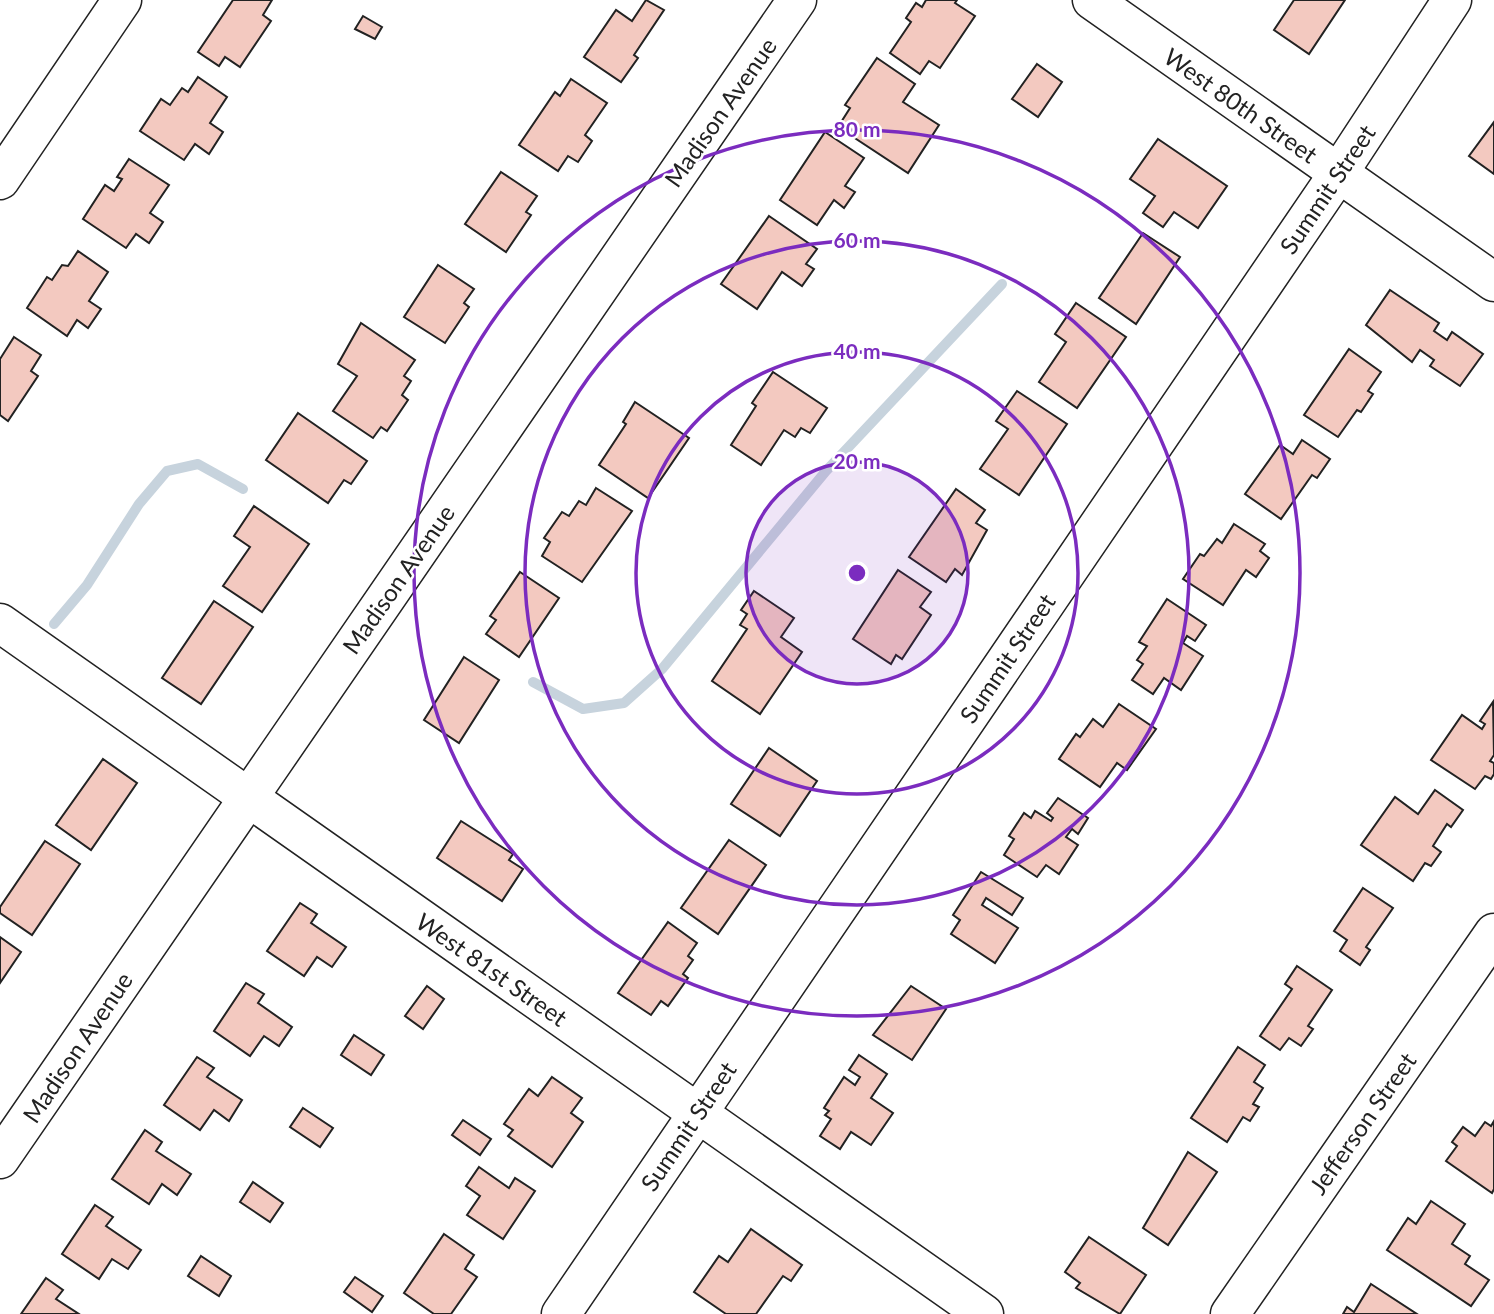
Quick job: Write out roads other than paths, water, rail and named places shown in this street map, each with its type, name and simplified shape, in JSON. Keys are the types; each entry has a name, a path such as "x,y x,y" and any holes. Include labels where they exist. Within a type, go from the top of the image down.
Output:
{"street":[{"path":"0,180 122,0"},
{"name":"Madison Avenue","path":"0,1159 797,0"},
{"name":"West 80th Street","path":"1092,0 1494,282"},
{"name":"Summit Street","path":"561,1314 1338,174 1452,0"},
{"name":"West 81st Street","path":"0,623 984,1314"},
{"name":"Jefferson Street","path":"1230,1314 1494,933"}],"waterway":[{"path":"533,682 583,709 624,703 662,669 826,471 1002,284"},
{"path":"54,624 87,585 139,504 167,471 198,464 243,489"}]}
